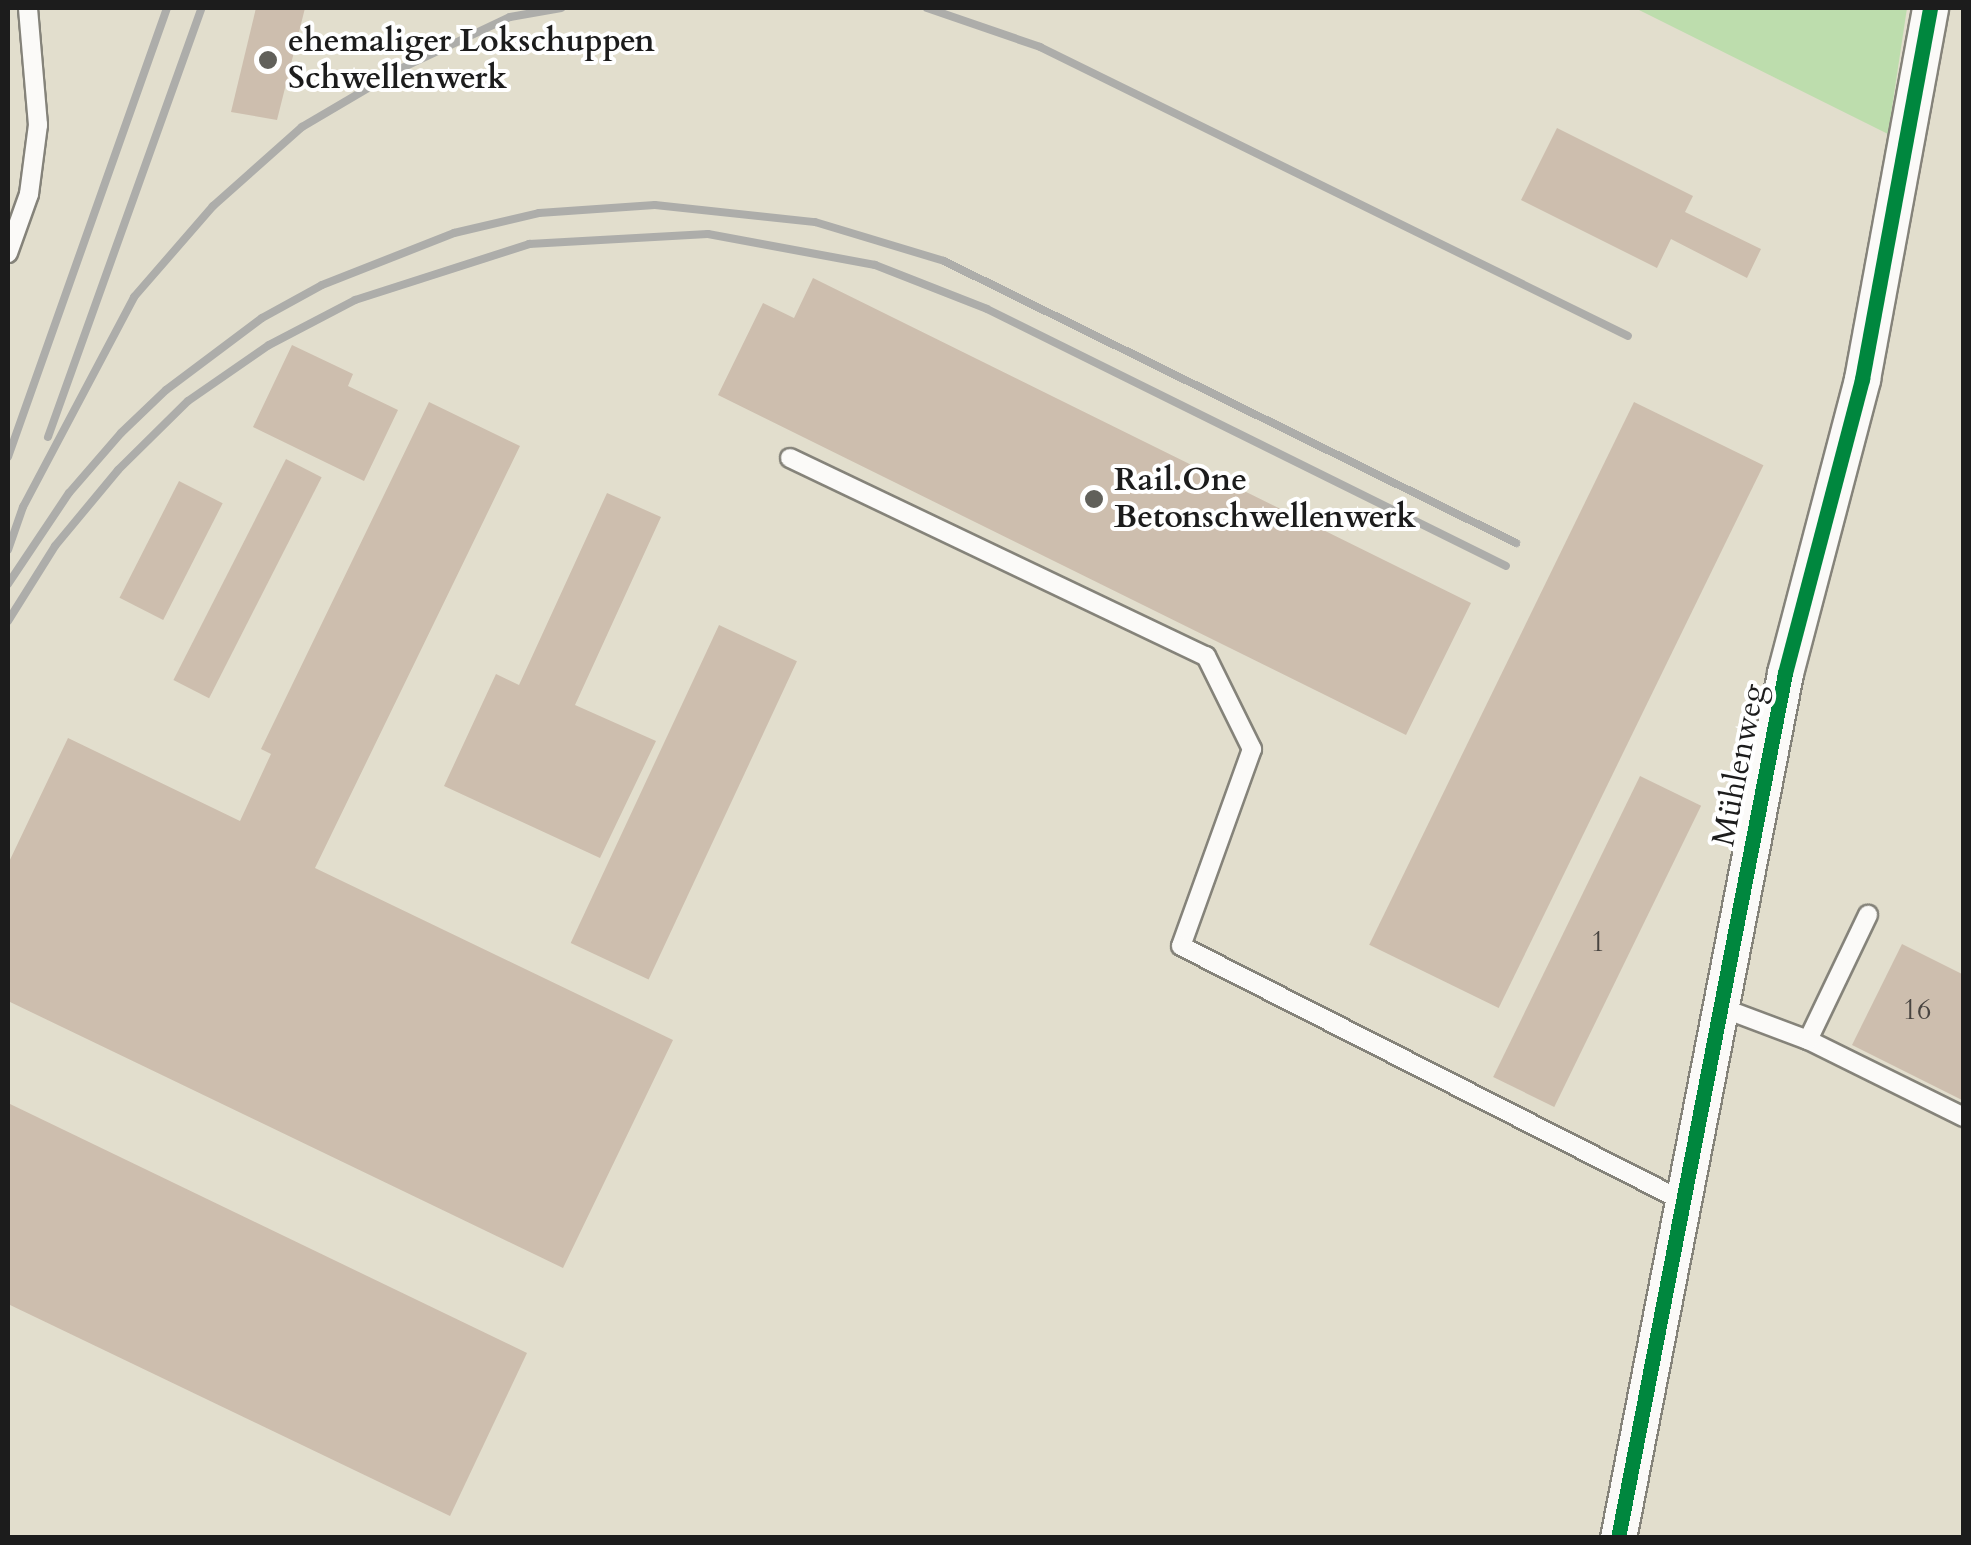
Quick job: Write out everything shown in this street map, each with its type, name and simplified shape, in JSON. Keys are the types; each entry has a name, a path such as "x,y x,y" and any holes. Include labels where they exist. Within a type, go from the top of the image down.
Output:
{"street":[{"name":"Mühlenweg","path":"1618,1538 1785,673 1862,379 1930,8"}],"lane":[{"path":"8,253 29,194 38,125 28,8"},
{"path":"790,458 1206,656 1252,749 1181,946 1681,1200"},
{"path":"1808,1040 1868,914"},
{"path":"1720,1008 1808,1040 1964,1117"}],"green space":[{"path":"1635,8 1907,8 1888,134"}],"building":[{"name":"ehemaliger Lokschuppen Schwellenwerk","path":"256,8 305,8 277,120 231,112"},
{"path":"1557,128 1693,196 1685,212 1761,249 1747,278 1671,239 1657,268 1521,200"},
{"name":"Rail.One Betonschwellenwerk","path":"813,278 1471,603 1406,735 718,395 763,303 794,318"},
{"path":"292,345 353,374 348,386 398,410 364,481 253,427"},
{"path":"429,402 520,446 315,868 673,1040 563,1268 8,1001 8,864 68,738 240,821 271,754 261,749"},
{"path":"1634,402 1763,465 1499,1008 1369,945"},
{"path":"286,459 322,477 209,698 173,680"},
{"path":"179,481 223,503 163,620 120,598"},
{"path":"607,493 661,517 575,705 656,741 600,858 444,786 496,674 519,685"},
{"path":"719,625 797,661 649,979 571,943"},
{"path":"1640,776 1701,806 1554,1107 1493,1077"},
{"path":"1902,944 1964,975 1964,1101 1852,1045"},
{"path":"8,1103 527,1353 450,1516 8,1304"}],"railway":[{"path":"8,457 167,8"},
{"path":"48,437 202,8"},
{"path":"8,550 23,507 134,297 213,206 302,127 402,68 510,17 561,8"},
{"path":"927,8 1040,47 1628,336"},
{"path":"8,584 69,493 121,433 166,390 262,318 322,285 454,233 539,213 655,205 815,222 944,261 1516,543"},
{"path":"8,621 55,546 118,470 188,401 269,345 355,300 529,244 708,234 875,265 987,309 1506,566"}],"cycle path":[{"path":"1618,1538 1785,673 1862,379 1930,8"}],"place":[{"name":"ehemaliger Lokschuppen Schwellenwerk","path":"268,60"},
{"name":"Rail.One Betonschwellenwerk","path":"1094,499"}]}
